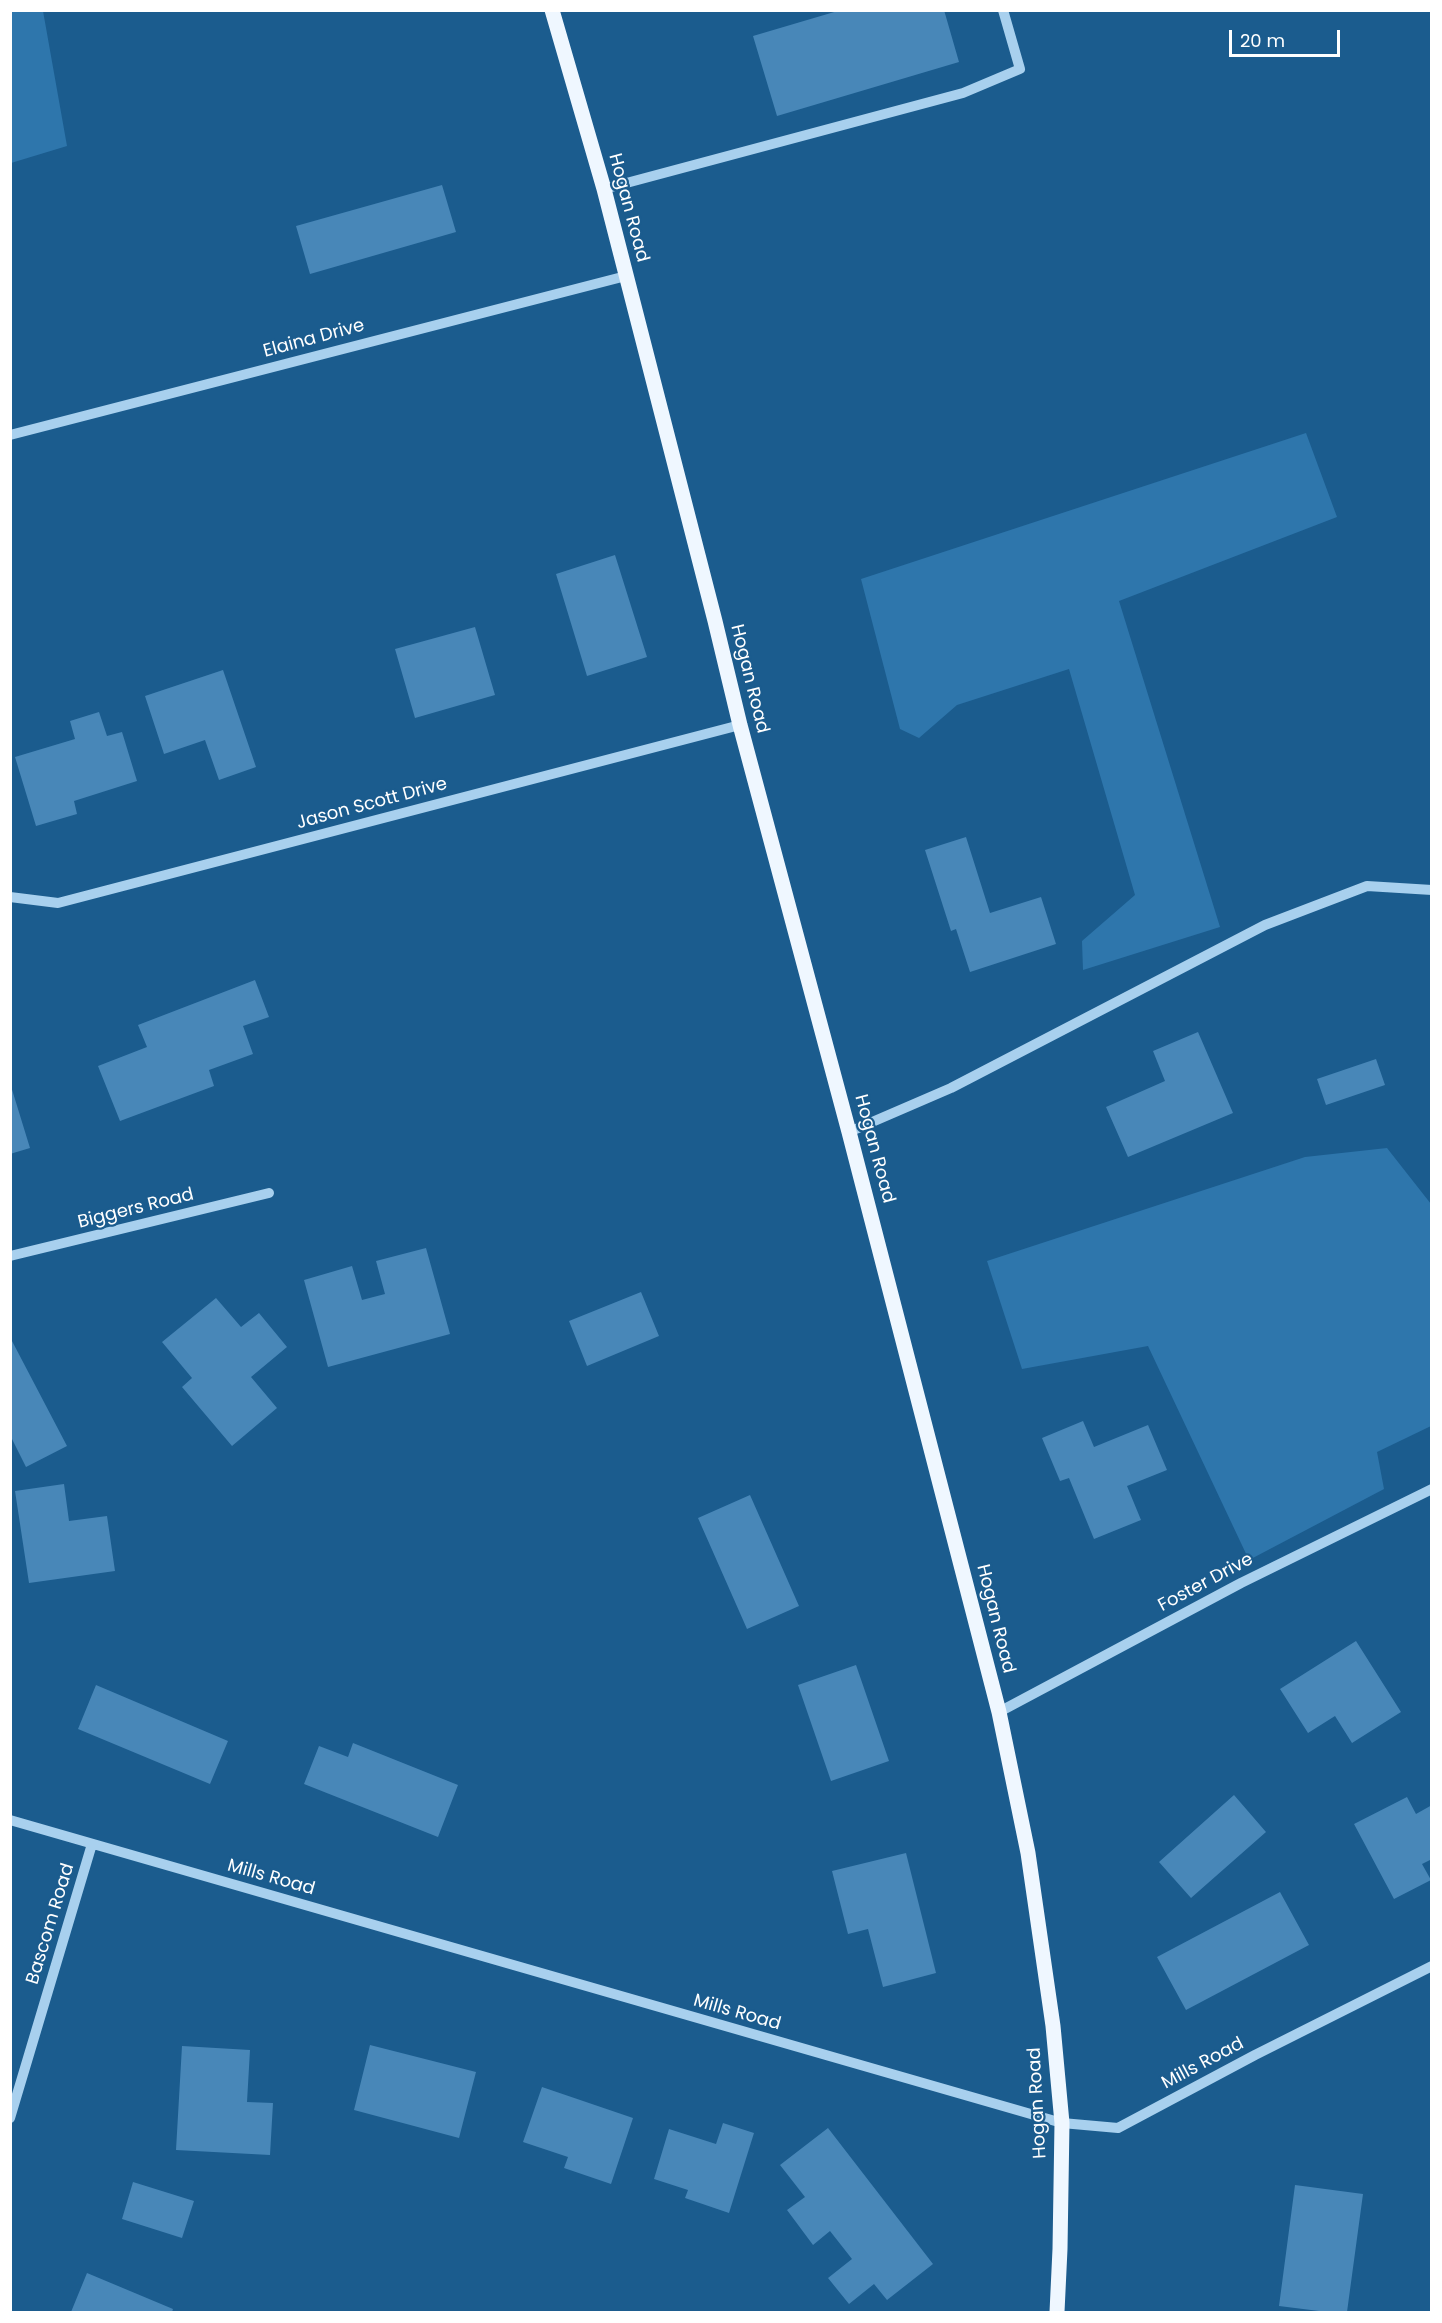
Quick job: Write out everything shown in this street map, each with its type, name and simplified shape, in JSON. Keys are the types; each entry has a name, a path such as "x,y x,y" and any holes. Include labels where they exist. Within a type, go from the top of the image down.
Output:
{"main road":[{"name":"Hogan Road","path":"552,10 604,189 740,725 849,1132 999,1712 1028,1854 1053,2026 1062,2123 1057,2313"}],"street":[{"path":"604,189 963,93 1020,69 1003,10"},
{"name":"Elaina Drive","path":"10,435 626,276"},
{"name":"Jason Scott Drive","path":"10,897 58,903 740,725"},
{"path":"849,1132 951,1088 1265,925 1367,886 1431,890"},
{"name":"Biggers Road","path":"10,1257 269,1192"},
{"name":"Foster Drive","path":"999,1712 1241,1583 1431,1489"},
{"name":"Mills Road","path":"10,1820 1062,2123 1118,2128 1255,2055 1431,1966"},
{"name":"Bascom Road","path":"10,2118 92,1844"}],"shaded area":[{"path":"11,10 43,11 67,146 11,163"},
{"path":"1306,433 1337,517 1119,601 1220,927 1083,970 1082,941 1135,895 1069,669 957,705 919,738 900,729 861,579"},
{"path":"1387,1148 1431,1204 1431,1426 1377,1452 1384,1489 1249,1560 1148,1346 1022,1369 987,1261 1305,1157"}],"building":[{"path":"841,10 944,10 959,62 777,116 753,36"},
{"path":"442,185 456,232 310,274 296,226"},
{"path":"615,555 647,657 587,676 556,574"},
{"path":"475,627 495,695 415,718 395,649"},
{"path":"223,670 256,767 219,780 205,740 164,754 145,696"},
{"path":"99,712 107,736 122,732 137,781 74,801 77,814 36,826 15,757 75,739 70,721"},
{"path":"966,837 990,913 1041,897 1056,944 970,972 956,929 951,931 925,850"},
{"path":"255,980 269,1017 243,1026 253,1054 209,1070 214,1086 120,1121 98,1066 147,1047 138,1025"},
{"path":"1198,1032 1233,1113 1128,1157 1106,1107 1165,1081 1153,1051"},
{"path":"1376,1059 1385,1085 1326,1105 1317,1079"},
{"path":"10,1083 30,1148 10,1154"},
{"path":"426,1248 450,1334 328,1367 304,1280 352,1266 362,1300 385,1294 376,1261"},
{"path":"641,1292 659,1336 587,1366 569,1321"},
{"path":"216,1298 241,1327 259,1313 287,1347 251,1377 277,1408 232,1446 182,1387 192,1378 162,1342"},
{"path":"12,1341 67,1446 26,1467 10,1435 10,1342"},
{"path":"1083,1421 1094,1447 1148,1425 1167,1470 1127,1486 1141,1520 1094,1539 1069,1478 1060,1481 1042,1438"},
{"path":"64,1484 69,1521 107,1516 115,1571 29,1583 15,1491"},
{"path":"750,1495 799,1606 747,1629 698,1518"},
{"path":"1356,1641 1401,1712 1352,1743 1335,1716 1308,1733 1280,1689"},
{"path":"856,1665 889,1761 831,1781 798,1685"},
{"path":"96,1685 228,1741 210,1784 78,1729"},
{"path":"353,1743 458,1785 438,1837 304,1784 319,1746 348,1757"},
{"path":"1234,1795 1266,1832 1191,1898 1159,1862"},
{"path":"1407,1797 1416,1814 1432,1805 1432,1859 1422,1864 1431,1880 1394,1899 1354,1824"},
{"path":"906,1853 936,1973 883,1987 868,1929 848,1934 832,1871"},
{"path":"1280,1892 1309,1945 1186,2010 1157,1957"},
{"path":"370,2045 476,2072 459,2138 354,2110"},
{"path":"182,2046 250,2050 247,2102 273,2103 270,2155 176,2150"},
{"path":"542,2087 633,2118 611,2184 564,2168 568,2157 523,2142"},
{"path":"723,2123 754,2133 729,2213 685,2198 688,2190 654,2179 669,2129 716,2144"},
{"path":"828,2128 933,2264 887,2300 874,2284 849,2304 828,2278 852,2259 830,2231 813,2245 787,2210 805,2197 780,2165"},
{"path":"133,2182 194,2201 182,2238 122,2219"},
{"path":"1295,2185 1363,2194 1347,2312 1279,2306"},
{"path":"87,2273 173,2309 172,2312 71,2312"}]}
